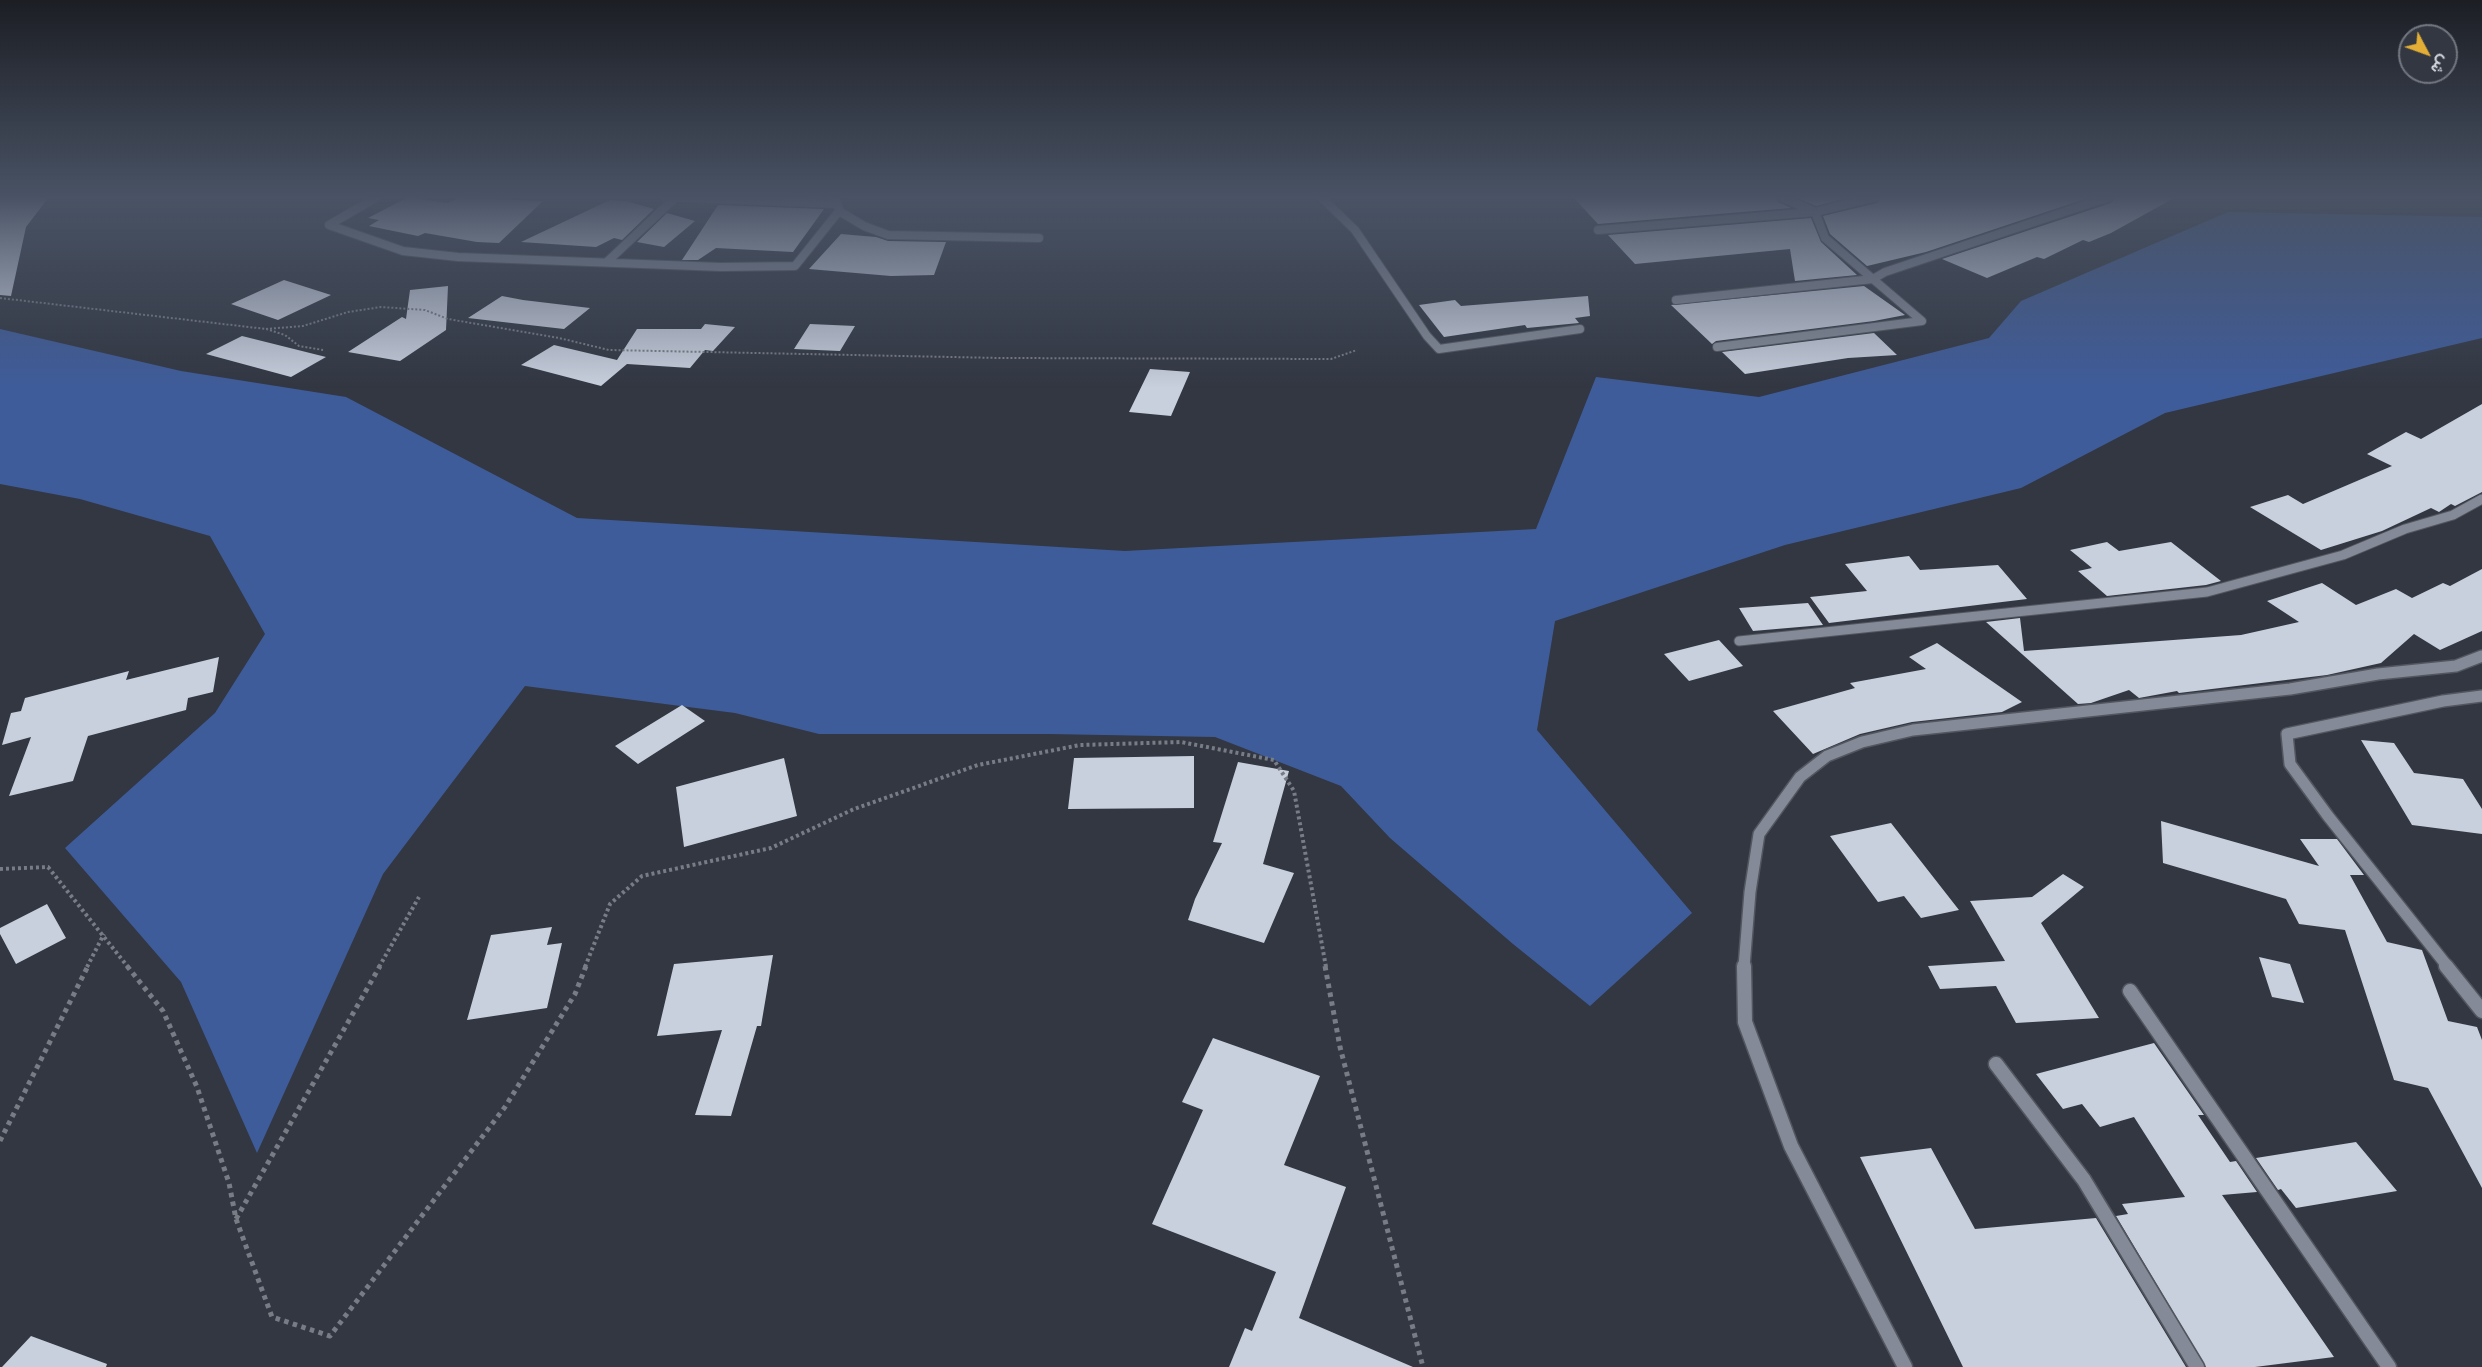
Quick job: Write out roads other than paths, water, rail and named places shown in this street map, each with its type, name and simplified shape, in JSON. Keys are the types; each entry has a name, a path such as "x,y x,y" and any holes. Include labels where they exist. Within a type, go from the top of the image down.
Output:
{"street":[{"path":"541,261 608,261 721,267 795,266 799,261"},
{"path":"1376,261 1439,349 1580,329"},
{"path":"1717,347 1922,321 1852,261"},
{"path":"1676,300 1873,279 1919,261"},
{"path":"1739,641 2208,591 2343,555 2405,529 2453,515 2482,499"},
{"path":"1905,1367 1791,1146 1745,1022 1744,970 1750,892 1759,834 1800,777 1827,756 1862,742 1913,730 2290,688 2378,674 2456,666 2482,656"},
{"path":"2482,696 2443,701 2287,734 2290,764 2328,816 2482,1011"},
{"path":"2130,991 2389,1367"},
{"path":"1996,1064 2084,1180 2197,1367"}]}
